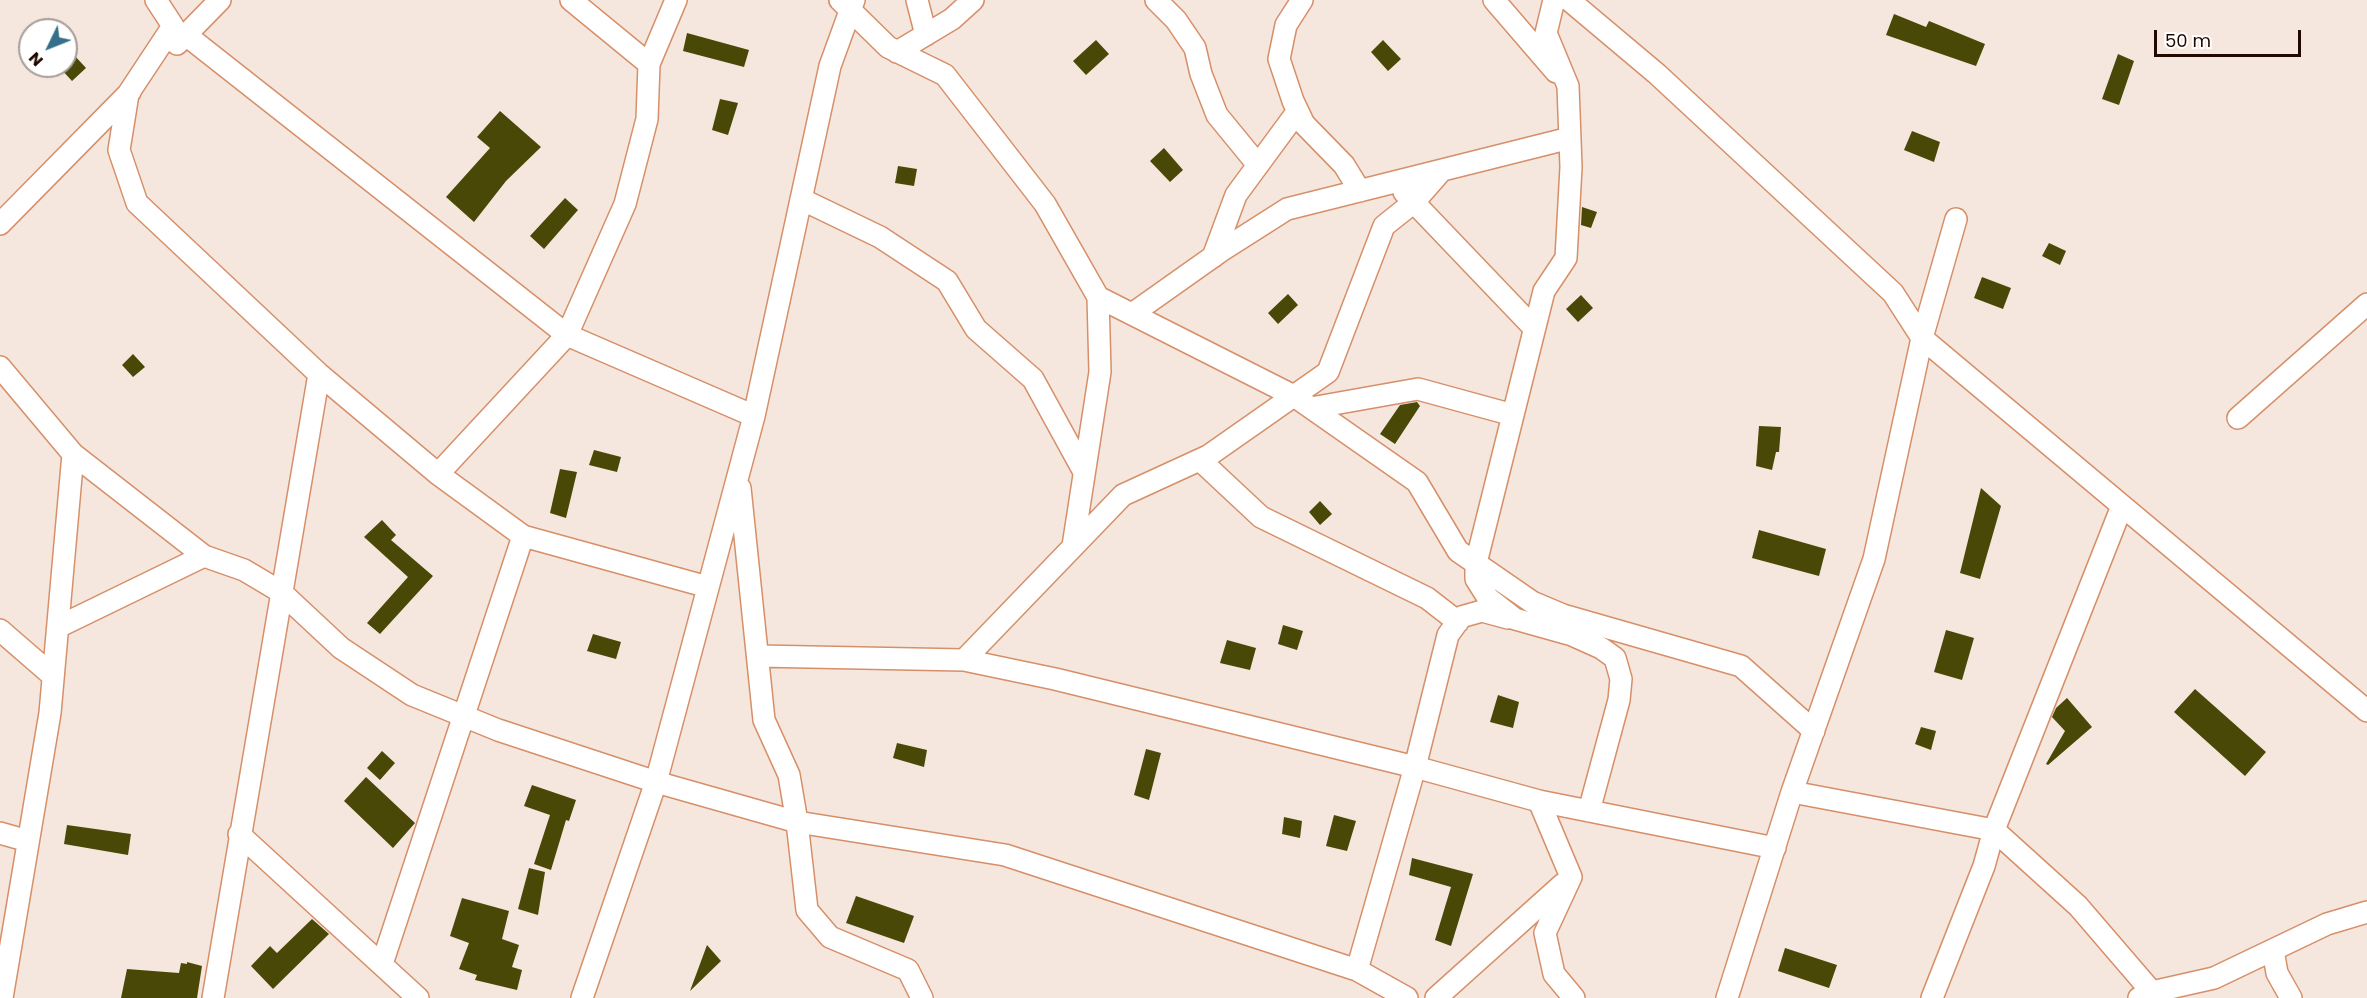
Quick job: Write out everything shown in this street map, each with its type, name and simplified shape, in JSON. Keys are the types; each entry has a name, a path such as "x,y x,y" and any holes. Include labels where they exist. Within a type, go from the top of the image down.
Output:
{"street":[{"path":"156,0 173,26 128,94 119,150 126,178 137,203 319,374 438,474 523,536 708,587"},
{"path":"191,39 220,0"},
{"path":"0,224 128,94 237,0"},
{"path":"571,0 649,64"},
{"path":"438,474 567,335 625,204 646,119 649,64 676,0"},
{"path":"917,0 926,35"},
{"path":"897,52 952,19 973,0"},
{"path":"1156,0 1176,20 1195,48 1201,74 1217,115 1258,165"},
{"path":"1302,0 1286,25 1279,59 1297,112 1304,124 1344,165 1360,191"},
{"path":"1494,0 1568,86"},
{"path":"1515,619 1488,598 1476,579 1476,563 1544,291 1566,258 1570,138 1568,86 1546,33 1554,0"},
{"path":"1569,0 1657,74 1893,293 1922,338 2367,711"},
{"path":"848,3 888,47 945,75 1045,204 1098,297 1100,372 1073,546"},
{"path":"582,998 656,782 738,476 754,416 830,66 848,3"},
{"path":"191,39 567,335 754,416"},
{"path":"1213,257 1236,195 1297,112"},
{"path":"1132,314 1287,209 1570,138"},
{"path":"964,660 1123,495 1200,460 1328,372 1384,226 1414,202 1442,170"},
{"path":"1395,182 1534,328"},
{"path":"801,199 880,237 947,281 976,329 1033,379 1084,472"},
{"path":"1726,998 1792,792 1874,559 1922,338 1956,219"},
{"path":"1098,297 1294,396 1417,482 1458,551 1532,602 1563,615 1741,666 1814,731"},
{"path":"2238,418 2367,304"},
{"path":"0,367 73,454 204,556 244,570 281,592 342,648 412,695 463,716 656,782 797,822 1005,855 1357,970 1407,998"},
{"path":"213,998 239,834 319,374"},
{"path":"1311,408 1418,389 1513,415"},
{"path":"2,998 53,676 73,454"},
{"path":"1200,460 1261,517 1427,598 1458,622"},
{"path":"738,476 764,720 789,775 807,910 830,937 908,970 922,998"},
{"path":"1932,998 1984,866 1994,830 2122,506"},
{"path":"381,964 523,536"},
{"path":"57,627 204,556"},
{"path":"1357,970 1415,767 1448,636 1461,617 1482,611 1515,619 1572,635 1601,648 1615,658 1621,679 1619,700 1589,811"},
{"path":"0,630 53,676"},
{"path":"758,656 964,660 1056,679 1415,767 1539,801 1775,848"},
{"path":"1792,792 1994,830 2078,906 2145,995 2214,978 2328,924 2367,912"},
{"path":"1539,801 1571,877 1545,933 1554,974 1574,998"},
{"path":"0,833 28,841"},
{"path":"239,834 418,998"},
{"path":"1436,998 1571,877"},
{"path":"2273,950 2277,973 2291,998"}],"building":[{"path":"1894,14 1926,27 1929,21 1985,44 1976,66 1886,35"},
{"path":"687,33 749,50 744,67 683,51"},
{"path":"1096,40 1109,54 1086,75 1073,61"},
{"path":"1383,40 1401,59 1388,71 1371,52"},
{"path":"2118,54 2134,61 2119,105 2102,99"},
{"path":"78,59 86,68 78,75"},
{"path":"720,99 738,103 728,135 712,130"},
{"path":"500,111 541,147 506,181 474,222 446,197 490,148 477,137"},
{"path":"1912,131 1940,142 1934,162 1904,150"},
{"path":"1164,148 1183,170 1170,182 1150,161"},
{"path":"898,166 917,169 914,186 895,183"},
{"path":"565,198 578,210 544,249 530,236"},
{"path":"1582,207 1597,212 1591,228 1581,225"},
{"path":"2049,243 2066,251 2060,265 2042,256"},
{"path":"1982,277 2011,288 2003,309 1974,298"},
{"path":"1288,294 1298,305 1278,324 1268,313"},
{"path":"1581,295 1593,308 1578,322 1566,309"},
{"path":"133,354 145,367 133,377 122,365"},
{"path":"1417,402 1420,406 1395,444 1380,434 1400,405"},
{"path":"1759,426 1781,427 1779,452 1776,452 1772,470 1756,466"},
{"path":"594,450 621,457 617,472 589,465"},
{"path":"560,469 577,472 566,518 550,513"},
{"path":"1981,488 2001,506 1980,579 1960,573"},
{"path":"1320,501 1332,514 1320,525 1309,512"},
{"path":"382,520 396,535 391,540 433,576 380,634 367,623 408,577 364,537"},
{"path":"1759,530 1826,549 1819,576 1752,558"},
{"path":"1283,625 1303,631 1297,650 1278,644"},
{"path":"1946,630 1974,638 1962,680 1934,672"},
{"path":"593,634 621,642 616,659 587,651"},
{"path":"1227,640 1256,648 1250,670 1220,663"},
{"path":"2195,689 2266,752 2245,776 2174,712"},
{"path":"1498,695 1519,702 1513,728 1490,722"},
{"path":"2067,698 2092,727 2048,765 2046,764 2065,731 2052,717 2056,708"},
{"path":"1921,727 1936,731 1931,750 1915,744"},
{"path":"897,743 927,750 924,767 893,758"},
{"path":"1146,749 1161,753 1149,800 1134,795"},
{"path":"382,751 395,763 380,780 367,768"},
{"path":"366,777 415,823 393,848 344,801"},
{"path":"532,785 576,800 569,821 566,820 551,870 534,864 550,815 524,806"},
{"path":"1334,815 1356,821 1347,851 1326,846"},
{"path":"1284,817 1302,821 1300,838 1282,834"},
{"path":"67,825 131,834 128,855 64,844"},
{"path":"1412,858 1473,874 1451,946 1435,940 1451,887 1409,875"},
{"path":"529,868 545,872 538,915 518,909"},
{"path":"856,896 914,916 904,943 846,923"},
{"path":"462,898 509,911 502,939 519,945 512,967 522,970 517,990 475,980 477,975 459,969 469,943 450,936"},
{"path":"312,919 329,934 273,989 251,966 270,946 277,953"},
{"path":"707,945 721,961 690,991"},
{"path":"1785,948 1837,965 1829,988 1778,971"},
{"path":"187,962 202,966 197,998 121,998 127,969 179,973 181,963 187,964"}]}
